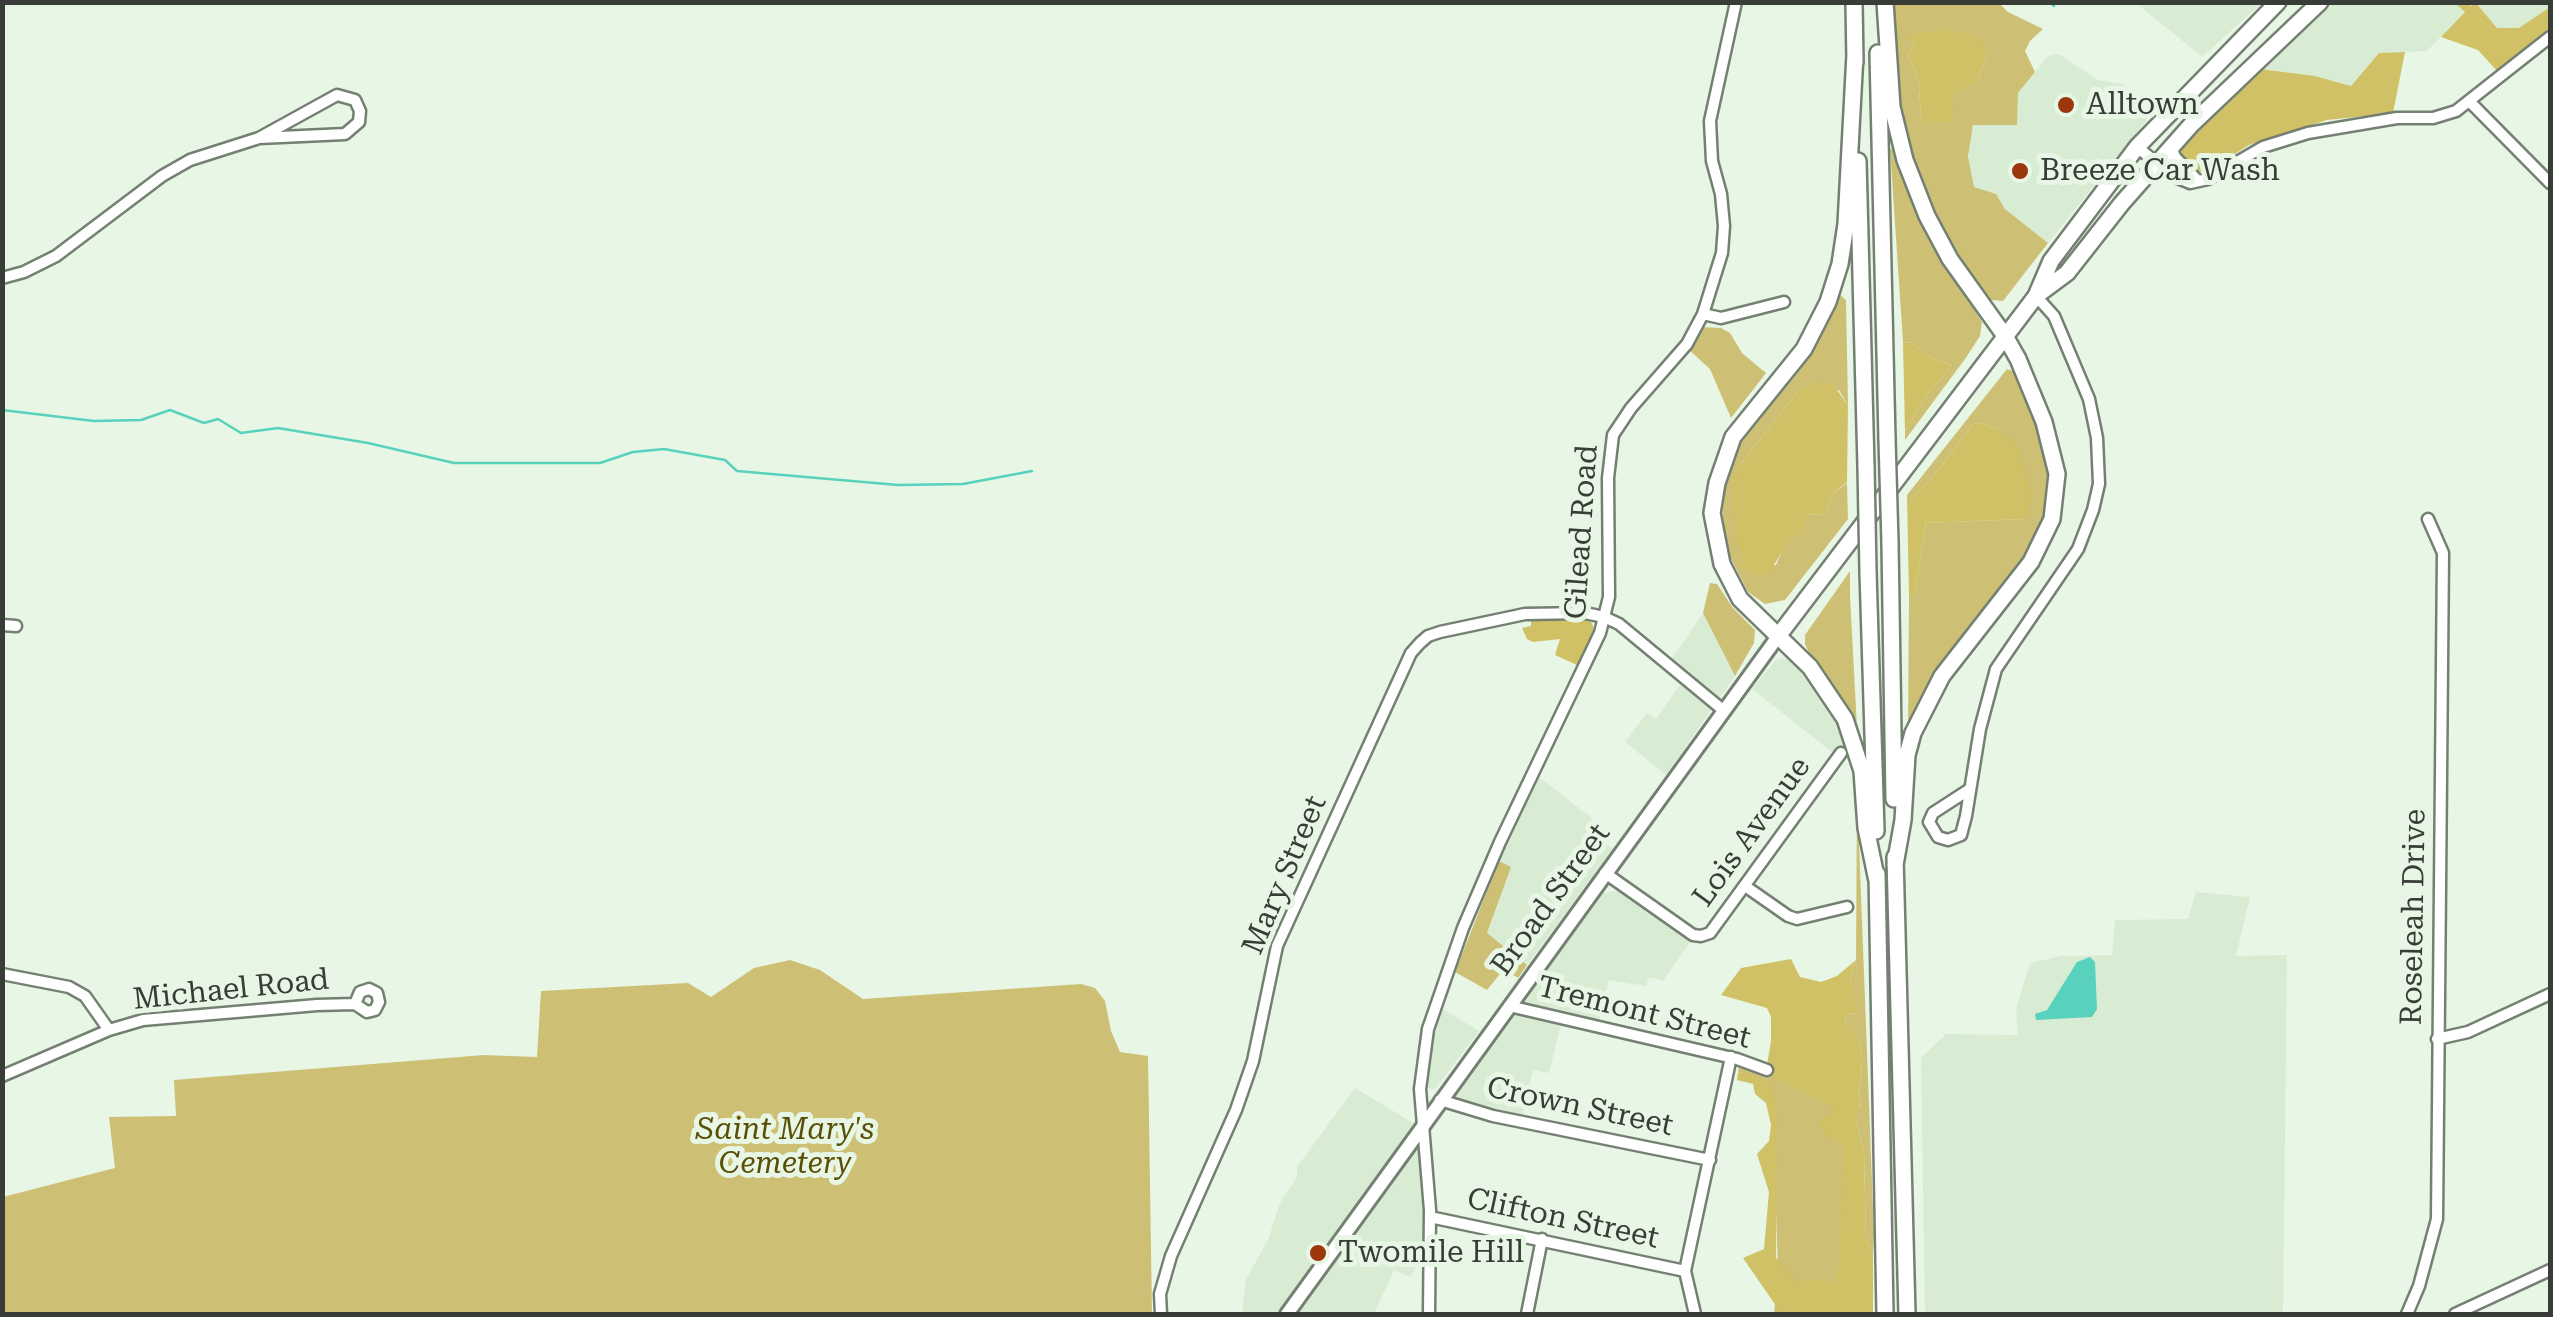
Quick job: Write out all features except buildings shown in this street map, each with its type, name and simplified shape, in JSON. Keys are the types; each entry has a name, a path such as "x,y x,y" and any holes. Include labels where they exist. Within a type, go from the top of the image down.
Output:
{"highway":[{"path":"1854,2 1885,1314"},
{"path":"1876,2 1907,1314"},
{"path":"1885,2 1892,107 1905,160 1927,216 1950,259 2005,336 2031,389 2054,452 2057,484 2052,518 2030,562 1930,695 1907,755 1903,820 1895,865"},
{"path":"2036,296 2056,254 2137,146 2278,2"},
{"path":"2036,296 2067,272 2171,146 2320,2"},
{"path":"1855,54 1846,224 1840,264 1824,312 1804,349 1733,437 1716,484 1712,514 1717,549 1740,599 1810,667 1845,720 1862,771 1866,828 1877,880"},
{"name":"Broad Street","path":"1779,635 2036,296"}],"main road":[{"name":"Broad Street","path":"1288,1314 1779,635"}],"street":[{"name":"Gilead Road","path":"1429,1314 1430,1217 1422,1125 1422,1063 1435,1005 1500,842 1600,633 1610,564 1608,478 1613,435 1631,408 1687,344 1703,314 1722,253 1724,226 1712,161 1710,121 1736,2"},
{"path":"2137,146 2173,176 2190,183 2208,180 2262,148 2308,134 2396,118 2433,118 2456,111 2550,38"},
{"path":"2,278 56,256 162,176 190,160 259,138 337,95 356,100 360,112 359,122 345,134 259,138"},
{"path":"2470,102 2550,183"},
{"path":"2171,146 2175,157 2198,182"},
{"path":"1970,789 1933,813 1930,822 1938,837 1948,840 1961,834 1970,789 1980,729 1996,669 2078,549 2099,484 2097,438 2089,400 2054,316 2036,296"},
{"path":"1703,314 1721,318 1784,302"},
{"name":"Roseleah Drive","path":"2406,1314 2419,1286 2437,1219 2443,553 2428,519"},
{"name":"Mary Street","path":"1161,1314 1160,1294 1171,1256 1236,1110 1253,1061 1277,946 1411,653 1428,636 1525,614 1584,613 1604,617"},
{"path":"1604,617 1619,624 1724,710"},
{"path":"2,624 16,626"},
{"name":"Lois Avenue","path":"1605,873 1692,935 1710,932 1841,753"},
{"path":"1745,886 1797,919 1848,907"},
{"path":"2,974 69,988 85,996 109,1030"},
{"path":"2437,1039 2468,1032 2550,994"},
{"name":"Michael Road","path":"2,1076 142,1020 355,1004"},
{"name":"Tremont Street","path":"1509,1006 1731,1057 1767,1070"},
{"path":"1694,1314 1685,1271 1731,1057"},
{"name":"Crown Street","path":"1440,1100 1492,1116 1710,1160"},
{"name":"Clifton Street","path":"1430,1217 1685,1271"},
{"path":"1528,1314 1542,1240"},
{"path":"2455,1314 2550,1270"}],"shaded area":[{"path":"2136,3 2262,3 2202,57"},
{"path":"2334,3 2455,3 2466,11 2427,51 2379,53 2351,86 2315,76 2260,69"},
{"path":"2455,3 2476,3 2497,28 2519,28 2550,7 2550,28 2497,71 2478,50 2441,37 2465,12"},
{"path":"2476,3 2550,3 2550,7 2519,28 2497,28"},
{"path":"1946,28 1982,38 1987,55 1977,81 1954,92 1952,121 1922,123 1918,78 1908,55 1914,44 1908,35"},
{"path":"2405,52 2393,113 2327,120 2249,145 2204,173 2191,169 2180,155 2180,148 2260,69 2315,76 2351,86 2379,53"},
{"path":"2059,54 2098,80 2122,84 2155,110 2048,243 2005,209 1996,195 1974,187 1968,156 1973,125 2017,125 2018,93 2048,56"},
{"path":"1903,342 1913,343 1930,357 1952,365 1905,431"},
{"path":"1821,381 1834,385 1848,406 1847,482 1834,493 1824,515 1807,514 1802,534 1790,539 1769,573 1756,576 1742,569 1739,562 1743,557 1736,539 1733,505 1738,467 1800,389"},
{"path":"1973,424 1997,429 2017,445 2032,495 2025,519 1926,523 1915,593 1909,597 1907,495 1910,500"},
{"path":"1703,613 1735,676 1666,775 1625,742 1647,713 1656,719 1681,683 1665,669"},
{"path":"1531,617 1585,619 1592,623 1595,633 1579,666 1555,655 1560,639 1527,639 1522,628 1531,626"},
{"path":"1782,658 1798,663 1813,679 1848,745 1833,753 1752,689"},
{"path":"1539,777 1593,819 1588,826 1595,831 1594,835 1613,849 1527,965 1487,934 1510,867 1499,861"},
{"path":"1621,892 1691,941 1663,981 1649,977 1646,986 1609,980 1596,1032 1561,1024 1549,1073 1533,1070 1522,1118 1456,1102 1453,1094 1506,1019 1601,894"},
{"path":"2196,892 2250,897 2236,956 2287,955 2283,1314 1925,1314 1921,1058 1946,1034 2018,1035 2016,1008 2030,963 2061,956 2112,955 2115,920 2188,919"},
{"path":"1791,959 1800,977 1821,982 1837,976 1856,960 1850,975 1857,1013 1846,1014 1845,1020 1860,1042 1861,1109 1856,1109 1856,1121 1864,1153 1866,1239 1873,1253 1873,1314 1779,1314 1743,1258 1764,1249 1769,1192 1757,1154 1769,1141 1771,1125 1766,1103 1755,1094 1753,1084 1737,1080 1742,1072 1768,1081 1777,1101 1776,1258 1798,1282 1816,1279 1834,1284 1839,1264 1844,1147 1824,1134 1818,1122 1833,1113 1831,1106 1775,1079 1767,1065 1771,1017 1767,1008 1721,995 1741,968"},
{"path":"1441,1008 1479,1031 1436,1088 1431,1089 1426,1087 1427,1062"},
{"path":"1355,1088 1413,1123 1417,1119 1423,1266 1417,1265 1410,1277 1394,1270 1374,1314 1242,1314 1246,1279 1268,1240 1280,1203 1297,1177 1297,1167"}],"green space":[{"path":"1893,3 1999,3 2008,12 2043,29 2025,51 2035,72 2018,93 2017,125 1973,125 1968,156 1974,187 1996,194 2005,209 2048,243 2003,301 1990,300 1981,292 1924,196 1901,116","holes":["1914,44 1987,55 1977,81 1954,91 1922,123 1918,78 1908,55"]},
{"path":"1890,149 1895,150 1926,231 1982,322 1980,336 1965,359 1905,440 1905,431 1927,395 1952,365 1930,357 1913,343 1903,342"},
{"path":"1839,294 1846,300 1848,406 1839,390 1800,389 1738,467 1744,557 1739,562 1776,565 1806,514 1824,515 1834,493 1847,483 1848,519 1785,600 1765,604 1748,592 1725,547 1721,492 1737,444 1807,355"},
{"path":"1701,327 1721,328 1730,333 1742,353 1766,373 1731,418 1710,369 1688,349"},
{"path":"2007,369 2013,371 2024,388 2042,441 2049,471 2049,497 2039,533 2025,561 1908,731 1909,597 1915,592 1926,523 2024,519 1997,429 1980,423 1973,424 1909,501 1907,495"},
{"path":"1850,571 1857,728 1805,644 1805,635"},
{"path":"1710,583 1717,584 1755,630 1754,643 1735,676 1703,613"},
{"path":"1857,791 1873,1253 1866,1239 1864,1153 1856,1121 1856,1109 1861,1108 1860,1043 1845,1020 1846,1014 1856,1013 1850,975 1856,960"},
{"path":"1499,861 1511,867 1487,933 1527,965 1518,978 1504,969 1487,990 1455,972"},
{"name":"Saint Mary's Cemetery","path":"790,960 820,970 863,999 1081,984 1095,988 1105,1001 1120,1052 1148,1056 1152,1314 3,1314 3,1197 115,1168 109,1117 176,1116 174,1080 484,1055 537,1057 541,991 688,983 711,997 754,968"},
{"path":"1767,1065 1848,1087 1841,1314 1774,1314 1778,1274 1774,1147 1777,1101 1742,1072 1738,1073 1739,1066"}],"water":[{"path":"2090,957 2095,962 2097,1009 2092,1017 2036,1020 2035,1014 2047,1010 2077,962"}],"waterway":[{"path":"2048,2 2054,6"},
{"path":"2,410 94,421 141,420 170,410 204,423 218,419 241,433 278,428 454,463 600,463 633,452 664,449 725,460 737,471 898,485 963,484 1032,471"}],"place":[{"name":"Alltown","path":"2066,105"},
{"name":"Breeze Car Wash","path":"2020,171"},
{"name":"Twomile Hill","path":"1318,1253"}]}
